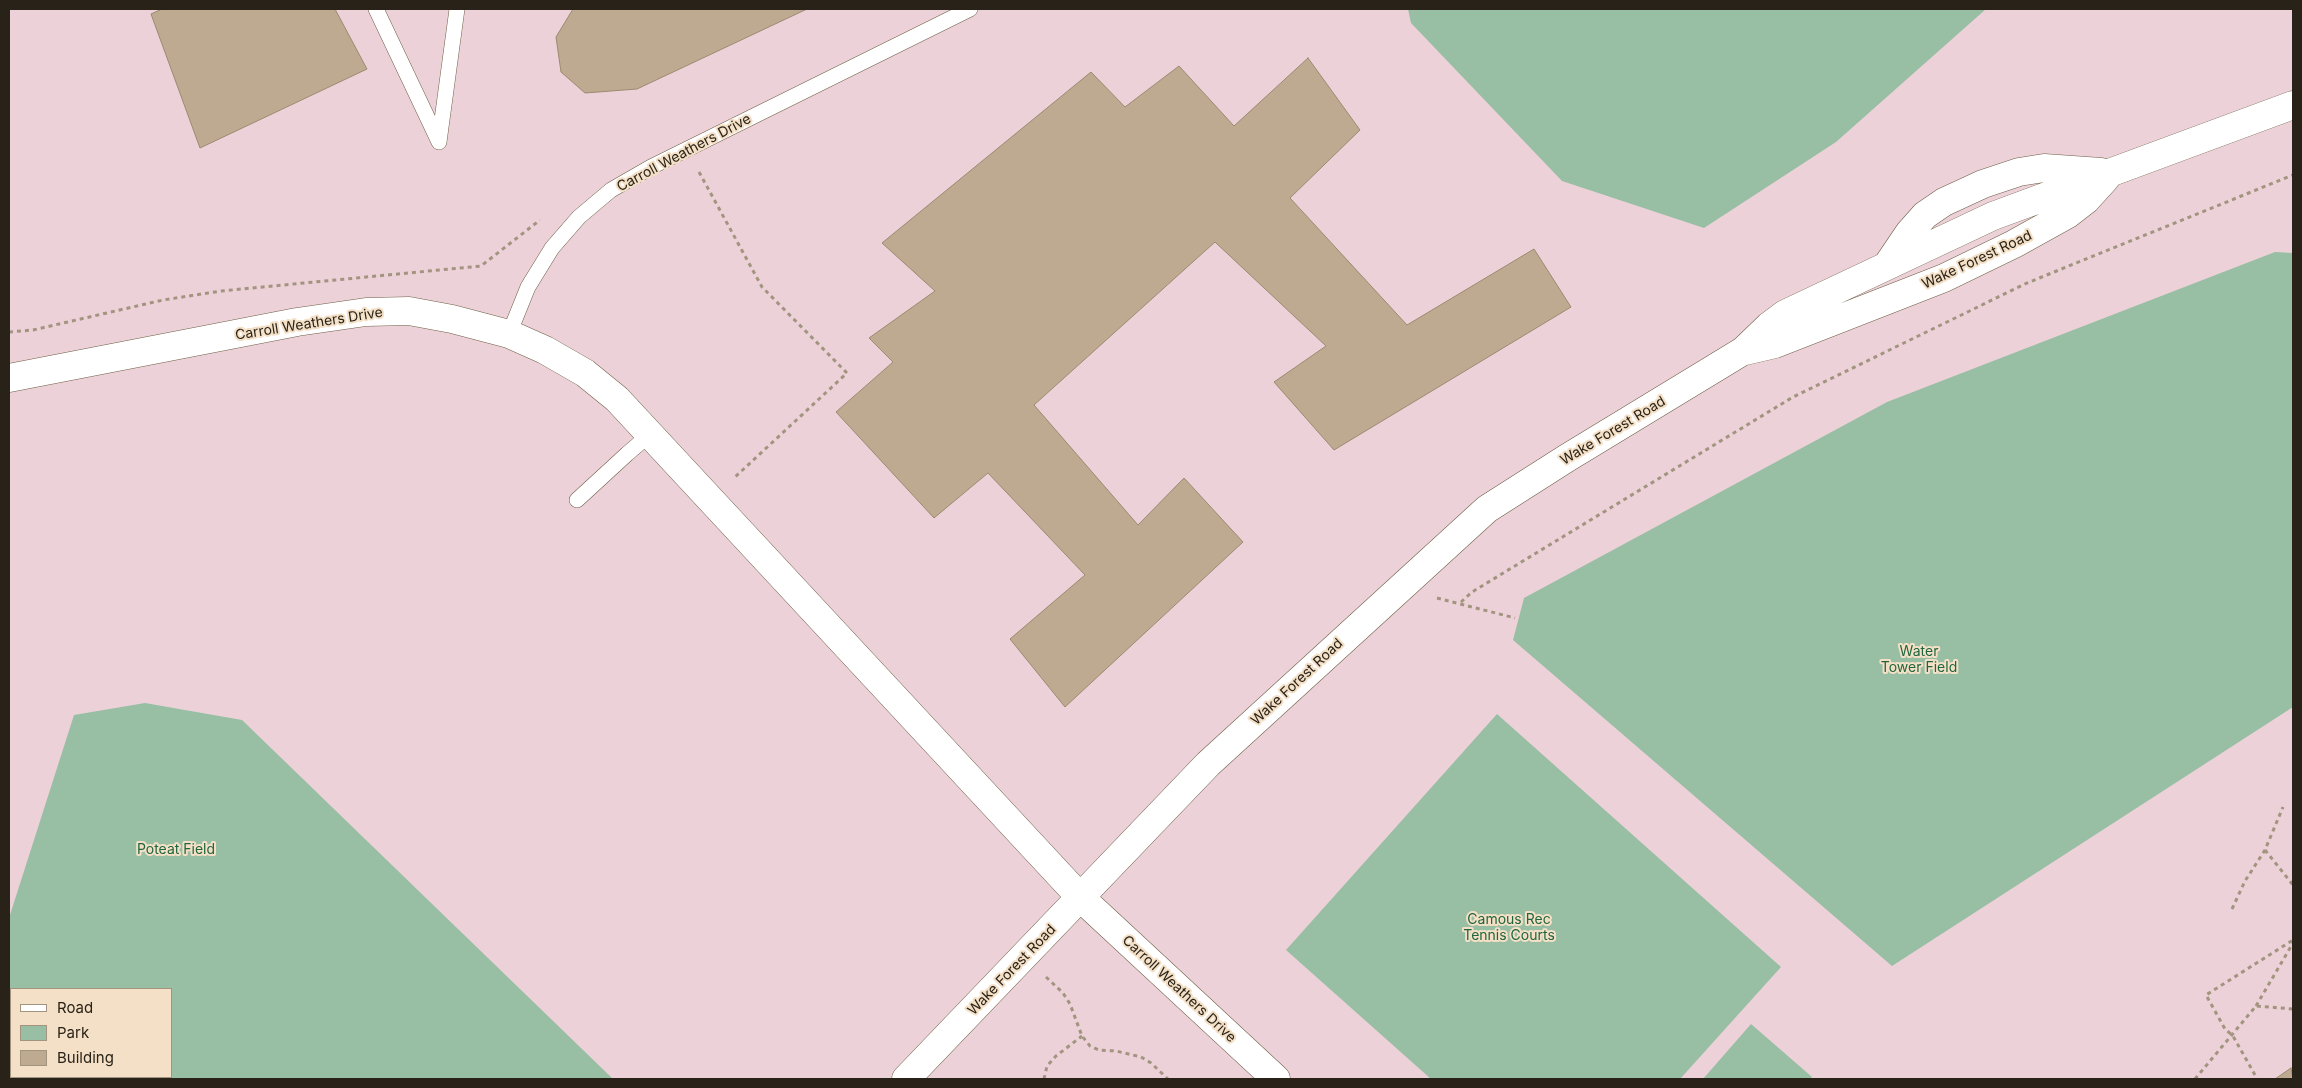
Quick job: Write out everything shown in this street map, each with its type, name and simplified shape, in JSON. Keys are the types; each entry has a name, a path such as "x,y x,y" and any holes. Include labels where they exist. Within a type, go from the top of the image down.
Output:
{"street":[{"name":"Wake Forest Road","path":"906,1079 1208,764 1487,509 1567,458 1743,352 1769,326 1785,314 1888,264 1994,216 2293,106"},
{"name":"Wake Forest Road","path":"1743,352 1775,344 1944,278 2014,244 2068,214 2086,200 2110,173"},
{"name":"Carroll Weathers Drive","path":"9,378 297,322 366,312 409,311 452,319 509,334 545,350 585,373 618,399 649,435 1081,898 1276,1079"}],"lane":[{"path":"376,9 440,142 457,9"},
{"name":"Carroll Weathers Drive","path":"509,334 528,286 552,248 579,217 611,190 651,167 970,9"},
{"path":"577,500 649,435"}],"path":[{"path":"698,169 762,287 847,373 733,478"},
{"path":"1461,602 1472,592 1793,397 2027,283 2293,175"},
{"path":"9,332 33,330 163,300 222,291 481,266 542,218"},
{"path":"2232,909 2245,882 2265,850 2283,807"},
{"path":"2265,850 2293,885"},
{"path":"2195,1079 2233,1036 2256,1006 2293,942"},
{"path":"2255,1076 2233,1036 2225,1029 2206,995 2293,942"},
{"path":"1041,973 1063,993 1070,1004 1082,1036 1090,1046 1099,1050 1116,1051 1141,1058 1151,1063 1168,1079"},
{"path":"2256,1006 2293,1009"},
{"path":"1044,1079 1046,1066 1082,1036"}],"shaded area":[{"path":"9,9 2293,9 2293,1079 9,1079"}],"green space":[{"path":"1408,9 1986,9 1836,142 1704,228 1562,181 1411,23"},
{"name":"Water Tower Field","path":"2275,252 2293,253 2293,707 1892,966 1513,640 1524,598 1887,402"},
{"name":"Poteat Field","path":"145,703 242,720 613,1079 9,1079 9,918 74,715"},
{"name":"Camous Rec Tennis Courts","path":"1497,714 1781,967 1680,1079 1431,1079 1286,950"},
{"path":"1751,1024 1812,1077 1810,1079 1703,1079"}],"building":[{"path":"162,9 335,9 367,69 200,148 151,14"},
{"path":"573,9 807,9 637,89 585,93 561,72 556,37"},
{"path":"1308,58 1360,130 1290,198 1407,325 1534,249 1571,307 1334,450 1274,382 1326,346 1215,242 1034,405 1138,525 1184,478 1243,542 1065,707 1010,639 1085,575 988,473 934,518 836,412 893,362 869,338 935,291 882,243 1091,72 1125,107 1179,66 1234,126"},
{"path":"2291,1068 2293,1079 2275,1079"}]}
